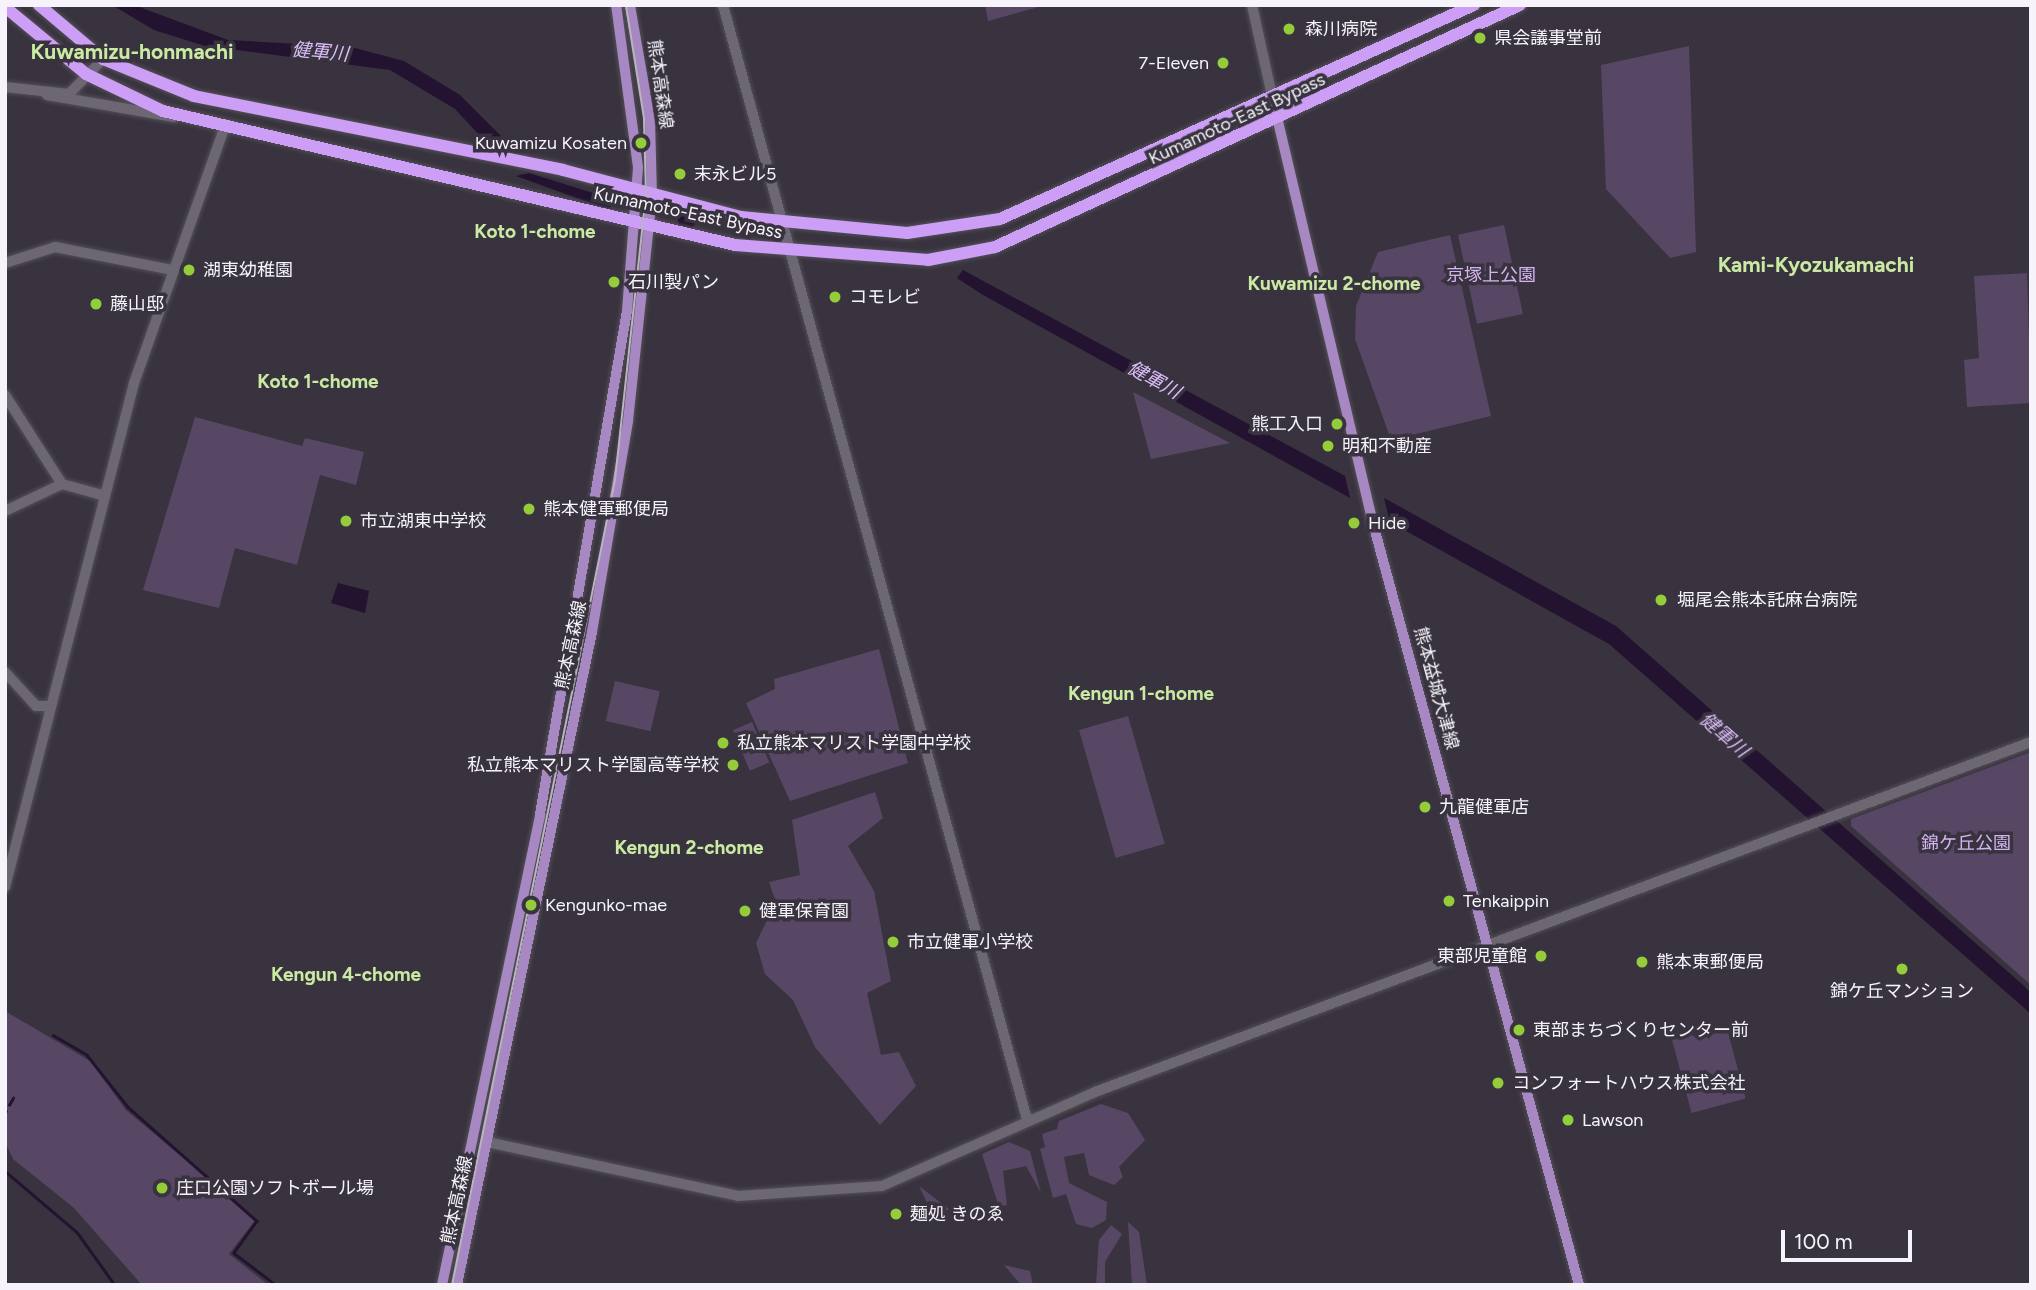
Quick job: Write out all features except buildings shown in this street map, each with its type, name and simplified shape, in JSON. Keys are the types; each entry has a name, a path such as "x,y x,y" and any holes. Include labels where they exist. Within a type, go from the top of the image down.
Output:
{"highway":[{"name":"Kumamoto-East Bypass","path":"38,5 103,59 194,96 563,170 636,193 782,222 957,230 1000,219 1475,5"},
{"name":"Kumamoto-East Bypass","path":"5,7 86,74 190,118 651,226 791,252 928,260 995,247 1278,121 1520,5"}],"main road":[{"name":"熊本高森線","path":"442,1285 577,615 636,223 634,117 617,5"},
{"name":"熊本高森線","path":"457,1285 595,618 651,226 650,120 630,5"},
{"name":"熊本益城大津線","path":"1272,96 1371,516 1485,948 1579,1285"}],"street":[{"path":"723,5 1027,1119"},
{"path":"1252,5 1272,96"},
{"path":"47,95 69,94 103,59"},
{"path":"5,87 109,108 190,118"},
{"path":"5,887 102,495 172,270 225,126"},
{"path":"5,263 55,247 172,270"},
{"path":"5,395 62,484"},
{"path":"5,511 62,484 102,495"},
{"path":"5,671 36,706 49,706"},
{"path":"487,1142 738,1196 767,1197 882,1186 1027,1119 2031,743"}],"green space":[{"path":"985,5 1046,5 988,21"},
{"path":"1689,46 1696,252 1670,258 1606,189 1601,65"},
{"name":"京塚上公園","path":"1504,225 1523,314 1477,324 1458,235"},
{"path":"1450,235 1491,416 1391,440 1355,339 1356,306 1378,252"},
{"path":"2027,273 2031,403 1967,407 1964,360 1979,358 1974,276"},
{"path":"1133,392 1230,443 1151,459"},
{"path":"195,417 302,446 305,438 364,452 356,485 320,475 297,565 235,548 219,608 143,590"},
{"path":"879,649 908,763 790,801 746,703 775,689 774,679"},
{"path":"615,681 660,691 651,731 606,721"},
{"path":"1128,716 1165,844 1116,858 1079,730"},
{"path":"752,722 769,763 750,771 733,730"},
{"name":"錦ケ丘公園","path":"2031,752 2031,985 1851,826 1851,819"},
{"path":"875,792 883,818 848,846 874,891 891,981 867,993 881,1055 899,1052 916,1086 880,1125 815,1047 793,1000 765,974 756,943 776,902 769,882 800,875 792,820"},
{"path":"5,1011 90,1061 126,1110 256,1219 229,1254 266,1283 142,1285 74,1208 13,1159 5,1142"},
{"path":"1726,1025 1746,1098 1692,1113 1672,1039"},
{"path":"1101,1104 1128,1113 1145,1140 1119,1167 1123,1177 1114,1185 1089,1175 1084,1153 1064,1157 1069,1183 1107,1202 1106,1220 1092,1228 1076,1224 1066,1194 1053,1198 1040,1149 1045,1147 1042,1134 1057,1129 1059,1121"},
{"path":"1009,1142 1030,1151 1041,1193 1026,1166 1003,1171 1007,1205 999,1207 982,1154"},
{"path":"919,1186 949,1209 934,1217"},
{"path":"1128,1222 1139,1232 1147,1285 1132,1285"},
{"path":"1111,1225 1122,1234 1105,1262 1105,1285 1096,1285 1099,1240"},
{"path":"1004,1265 1030,1271 1033,1285 1021,1285"}],"water":[{"name":"健軍川","path":"112,5 134,5 228,40 351,47 404,61 460,95 511,146 484,140 455,109 390,70 205,46 154,30"},
{"path":"529,173 612,199 610,210 516,176"},
{"path":"687,211 693,214 696,220 693,226 687,229 681,226 678,220 681,214"},
{"name":"健軍川","path":"963,270 1345,476 1350,498 983,295 957,278"},
{"name":"健軍川","path":"1384,498 1616,626 2023,985 2031,993 2031,1014 1609,644 1390,522"},
{"path":"338,583 369,591 365,613 331,603"}],"waterway":[{"path":"346,5 372,5"},
{"path":"53,1035 87,1055 128,1107 257,1221 234,1253 276,1285"},
{"path":"9,1105 13,1098"},
{"path":"5,1171 77,1232 115,1285"}],"tram line":[{"path":"452,1285 615,480 646,195 644,118 626,5"}],"place":[{"name":"森川病院","path":"1289,29"},
{"name":"県会議事堂前","path":"1480,38"},
{"name":"7-Eleven","path":"1223,63"},
{"name":"Kuwamizu Kosaten","path":"641,143"},
{"name":"末永ビル5","path":"680,174"},
{"name":"湖東幼稚園","path":"189,270"},
{"name":"石川製パン","path":"614,282"},
{"name":"コモレビ","path":"835,297"},
{"name":"藤山邸","path":"96,304"},
{"name":"熊工入口","path":"1337,424"},
{"name":"明和不動産","path":"1328,446"},
{"name":"熊本健軍郵便局","path":"529,509"},
{"name":"市立湖東中学校","path":"346,521"},
{"name":"Hide","path":"1354,523"},
{"name":"堀尾会熊本託麻台病院","path":"1661,600"},
{"name":"私立熊本マリスト学園中学校","path":"723,743"},
{"name":"私立熊本マリスト学園高等学校","path":"733,765"},
{"name":"九龍健軍店","path":"1425,807"},
{"name":"Tenkaippin","path":"1449,901"},
{"name":"Kengunko-mae","path":"531,905"},
{"name":"健軍保育園","path":"745,911"},
{"name":"市立健軍小学校","path":"893,942"},
{"name":"東部児童館","path":"1541,956"},
{"name":"熊本東郵便局","path":"1642,962"},
{"name":"錦ケ丘マンション","path":"1902,969"},
{"name":"東部まちづくりセンター前","path":"1519,1030"},
{"name":"コンフォートハウス株式会社","path":"1498,1083"},
{"name":"Lawson","path":"1568,1120"},
{"name":"庄口公園ソフトボール場","path":"162,1188"},
{"name":"麺処 きのゑ","path":"896,1214"}],"district":[{"name":"Kuwamizu-honmachi","path":"132,52"},
{"name":"Koto 1-chome","path":"535,232"},
{"name":"Kami-Kyozukamachi","path":"1816,265"},
{"name":"Kuwamizu 2-chome","path":"1334,284"},
{"name":"Koto 1-chome","path":"318,382"},
{"name":"Kengun 1-chome","path":"1141,694"},
{"name":"Kengun 2-chome","path":"689,848"},
{"name":"Kengun 4-chome","path":"346,975"}]}
